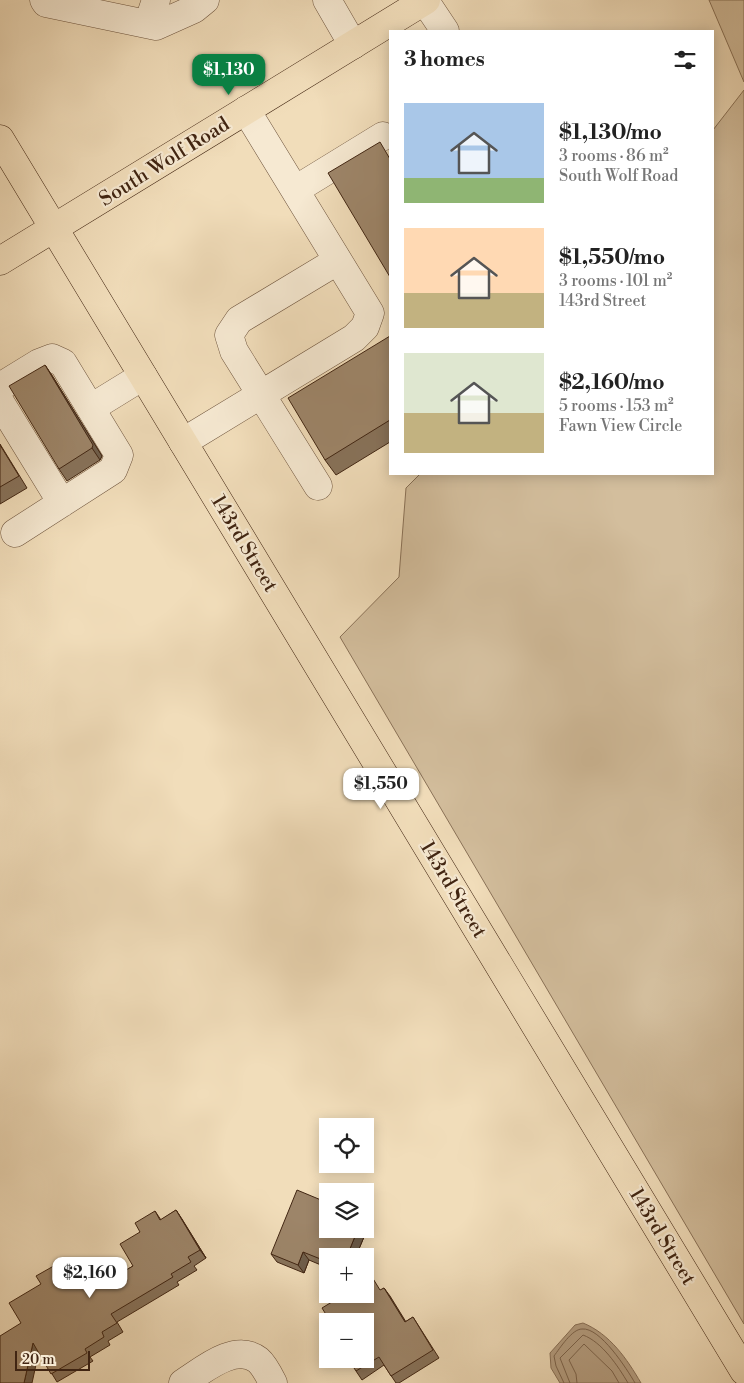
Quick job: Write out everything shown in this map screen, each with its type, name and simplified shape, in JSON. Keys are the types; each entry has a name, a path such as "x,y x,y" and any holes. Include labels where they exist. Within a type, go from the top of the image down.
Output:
{"main road":[{"name":"South Wolf Road","path":"0,261 426,0"},
{"name":"143rd Street","path":"0,139 744,1371"}],"street":[{"path":"44,0 46,3 152,12 156,26 194,9 205,0"},
{"path":"327,0 353,45"},
{"path":"426,0 444,30"},
{"path":"183,442 354,338 365,327 370,313 246,110"},
{"path":"295,190 383,136"},
{"path":"318,486 234,351 229,335 239,320 338,261"},
{"path":"0,387 39,363 52,358 63,363 119,454 113,470 15,533"},
{"path":"91,408 143,376"},
{"path":"0,402 62,503"},
{"path":"183,1383 227,1357 239,1354 250,1355 260,1361 273,1383"}],"shaded area":[{"path":"709,0 744,0 744,82"},
{"path":"744,90 744,1324 340,637 399,577 406,488 419,475 714,475 714,129"}],"water":[{"path":"583,1323 610,1340 624,1356 641,1383 560,1383 551,1368 550,1353 575,1325"}],"building":[{"path":"380,142 389,157 389,275 328,173"},
{"path":"389,337 389,421 325,460 288,398"},
{"path":"45,365 93,445 92,448 59,469 9,386"},
{"path":"0,445 19,476 0,487"},
{"path":"297,1190 319,1199 319,1238 354,1238 350,1248 319,1248 319,1258 303,1252 298,1265 271,1254"},
{"path":"176,1210 200,1250 188,1257 191,1262 171,1274 173,1277 111,1314 117,1323 102,1332 104,1337 85,1349 87,1353 51,1374 33,1343 24,1383 0,1383 0,1336 21,1323 9,1303 41,1284 36,1276 59,1263 65,1273 80,1264 96,1288 133,1266 120,1244 140,1232 135,1223 155,1211 160,1220"},
{"path":"374,1280 380,1290 384,1288 405,1322 413,1317 433,1350 391,1376 379,1357 374,1360 374,1313 325,1313 322,1308 330,1303 374,1303"}]}
